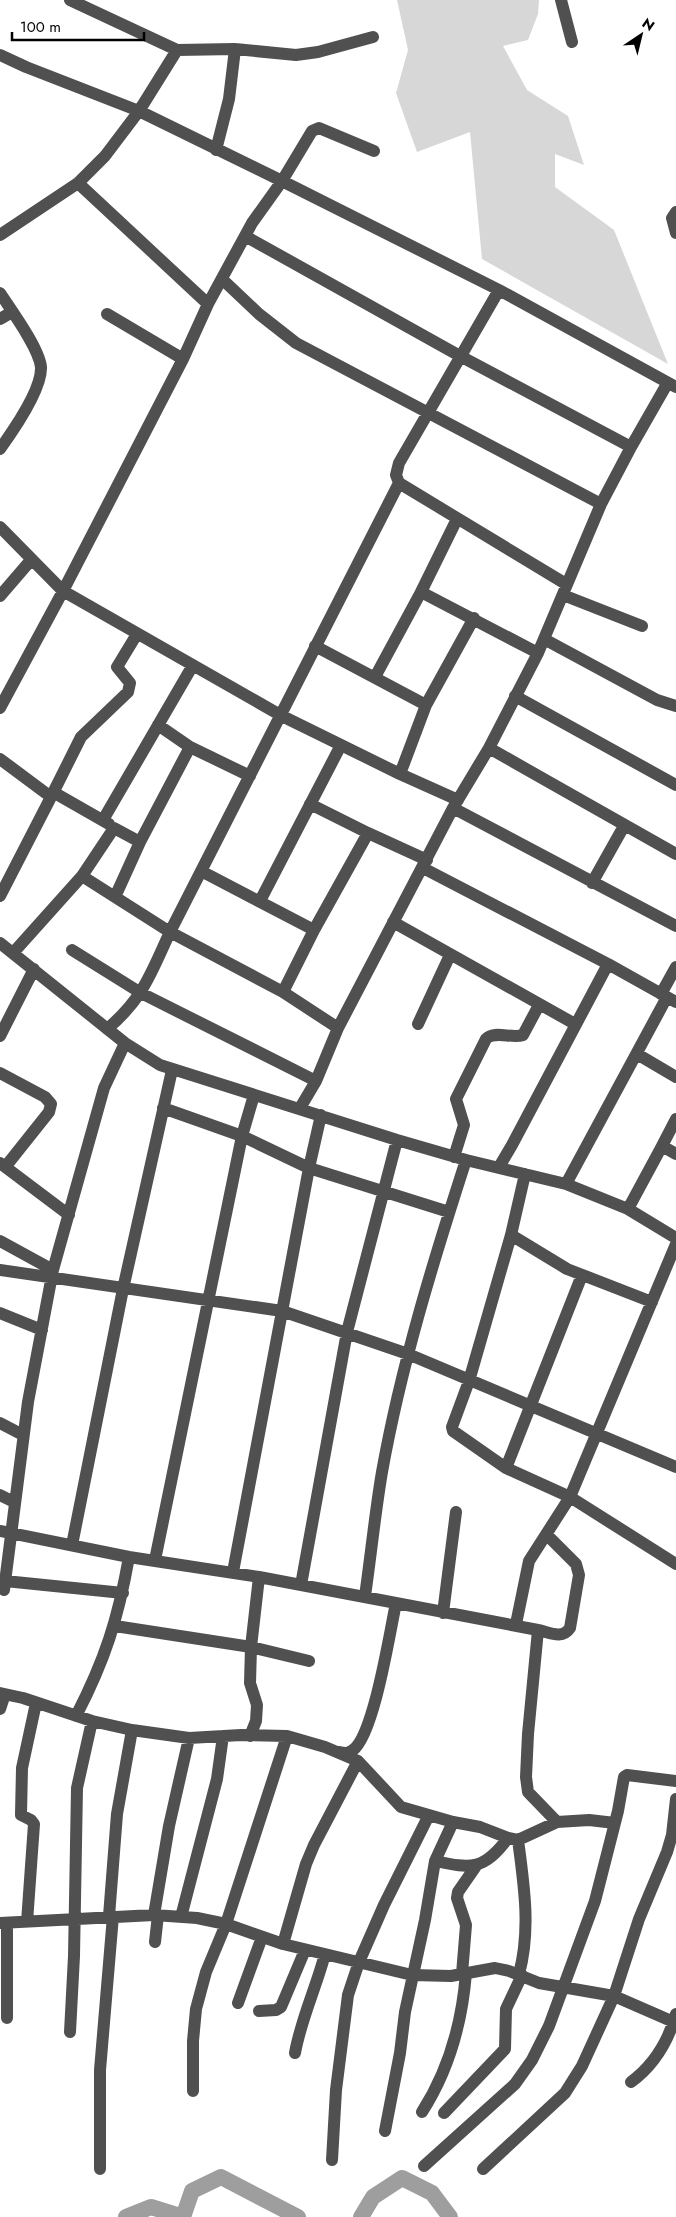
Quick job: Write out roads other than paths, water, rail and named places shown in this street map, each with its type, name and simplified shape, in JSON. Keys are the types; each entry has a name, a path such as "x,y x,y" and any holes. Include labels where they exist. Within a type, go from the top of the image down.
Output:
{"street":[{"path":"70,0 177,50 235,50 296,55 318,52 374,37"},
{"path":"561,0 572,42"},
{"path":"0,235 78,183 105,156 139,111 177,50"},
{"path":"216,150 230,99 235,50"},
{"path":"0,55 139,111 282,181 499,290 671,386 630,447 601,504 538,653 393,922 338,1028 316,1081 300,1108"},
{"path":"0,708 183,359 208,304 252,223 282,181 312,131 319,128 374,151"},
{"path":"78,183 208,304"},
{"path":"676,212 672,218 676,233"},
{"path":"245,236 460,356 630,447"},
{"path":"222,279 259,314 296,343 601,504"},
{"path":"499,290 399,463 396,475 399,482 565,590 642,626"},
{"path":"0,293 37,353 41,367 34,392 0,449"},
{"path":"0,319 12,312"},
{"path":"107,314 183,359"},
{"path":"107,1028 126,1013 141,993 201,871 282,716 314,646 399,482"},
{"path":"375,677 421,592 457,519"},
{"path":"0,528 63,591 282,716 400,774 456,804 592,883 676,926"},
{"path":"0,596 31,560"},
{"path":"421,592 538,653"},
{"path":"400,774 426,705 474,618"},
{"path":"0,896 4,878 52,794 81,737 128,692 130,683 117,667 137,634"},
{"path":"544,639 657,700 676,706"},
{"path":"314,646 426,705"},
{"path":"13,953 82,876 158,725 193,665"},
{"path":"515,696 676,784"},
{"path":"158,725 190,747 250,776"},
{"path":"260,901 341,745"},
{"path":"115,897 140,842 190,747"},
{"path":"488,748 676,854"},
{"path":"0,759 52,794 140,842"},
{"path":"310,804 368,833 668,998"},
{"path":"592,883 624,826"},
{"path":"283,992 314,930 368,833"},
{"path":"201,871 314,930"},
{"path":"82,876 170,932 283,992 338,1028"},
{"path":"393,922 450,956 575,1024"},
{"path":"0,943 125,1043 148,1058 172,1070 300,1108 397,1140 460,1158 566,1184 628,1209 676,1238"},
{"path":"72,950 141,993 316,1081"},
{"path":"418,1024 450,956"},
{"path":"499,1167 608,964"},
{"path":"566,1184 668,998 676,967"},
{"path":"0,1036 34,969"},
{"path":"365,1596 382,1471 408,1354 449,1212 460,1158 464,1125 456,1099 486,1038 490,1035 516,1037 523,1035 539,1005"},
{"path":"123,1593 4,1585 5,1532 14,1502 23,1435 52,1274 104,1088 125,1043"},
{"path":"637,1054 676,1077"},
{"path":"72,1545 123,1289 172,1070"},
{"path":"0,1073 45,1097 51,1104 49,1112 3,1165 69,1215"},
{"path":"155,1560 242,1136 254,1095"},
{"path":"162,1108 242,1136 309,1168 383,1193 449,1212"},
{"path":"233,1572 320,1115"},
{"path":"628,1209 676,1119"},
{"path":"301,1585 347,1332 397,1140"},
{"path":"662,1146 676,1154"},
{"path":"525,1174 511,1235 469,1381 453,1422 453,1431 506,1468 570,1497 676,1564"},
{"path":"511,1235 567,1269 652,1302"},
{"path":"0,1241 52,1274"},
{"path":"516,1624 529,1561 570,1497 676,1244"},
{"path":"0,1270 52,1274 123,1289 282,1310 408,1354 676,1467"},
{"path":"506,1468 582,1275"},
{"path":"0,1313 42,1330"},
{"path":"0,1423 23,1435"},
{"path":"0,1495 14,1502"},
{"path":"443,1613 456,1512"},
{"path":"5,1532 129,1557 233,1572 365,1596 443,1613 516,1624 561,1635 567,1633 570,1628 579,1574 576,1564 547,1535"},
{"path":"76,1716 97,1676 115,1626 129,1557"},
{"path":"250,1736 256,1721 257,1705 250,1683 251,1646 259,1577"},
{"path":"0,1693 36,1702 92,1721 132,1730 189,1738 287,1736 346,1754 354,1750 359,1744 376,1702 396,1603"},
{"path":"115,1626 251,1646 308,1661"},
{"path":"538,1630 526,1777 528,1792 557,1822"},
{"path":"0,1693 3,1700 0,1709"},
{"path":"26,1922 34,1824 31,1820 21,1815 22,1775 36,1702"},
{"path":"70,2032 74,1956 73,1918 77,1788 92,1721"},
{"path":"100,2169 100,2070 117,1814 132,1730"},
{"path":"181,1918 217,1779 223,1736"},
{"path":"193,2092 193,2041 196,2009 206,1972 226,1924 287,1736"},
{"path":"156,1942 156,1915 169,1826 189,1738"},
{"path":"335,1751 358,1761 401,1807 454,1822 480,1827 513,1839"},
{"path":"283,1944 306,1864 358,1761"},
{"path":"424,2166 515,2084 532,2060 549,2026 595,1901 615,1823 624,1777 627,1775 676,1781"},
{"path":"483,2169 565,2093 591,2049 614,1996 639,1919 667,1852 672,1836 676,1799"},
{"path":"332,2160 336,2090 348,1995 359,1962 384,1905 429,1815"},
{"path":"422,2112 437,2088 463,2007 466,1925 457,1898 458,1892 476,1866 513,1839 557,1822 590,1820 615,1823"},
{"path":"384,2132 412,1975 425,1920 435,1861 454,1822"},
{"path":"444,2113 505,2049 506,2009 521,1975 526,1936 524,1882 513,1839"},
{"path":"435,1861 463,1866 476,1866"},
{"path":"7,2018 3,1923 111,1916 156,1915 197,1918 226,1924 305,1950 412,1975 451,1976 495,1968 521,1975 539,1983 614,1996 675,2019 661,2052 641,2075 631,2082"},
{"path":"238,2003 262,1937"},
{"path":"259,2011 279,2009 305,1950"},
{"path":"295,2052 299,2027 310,2004 325,1954"}],"waterway":[{"path":"126,2217 151,2207 183,2217 192,2191 221,2177 298,2217"},
{"path":"361,2217 373,2197 402,2178 432,2193 450,2217"}]}
